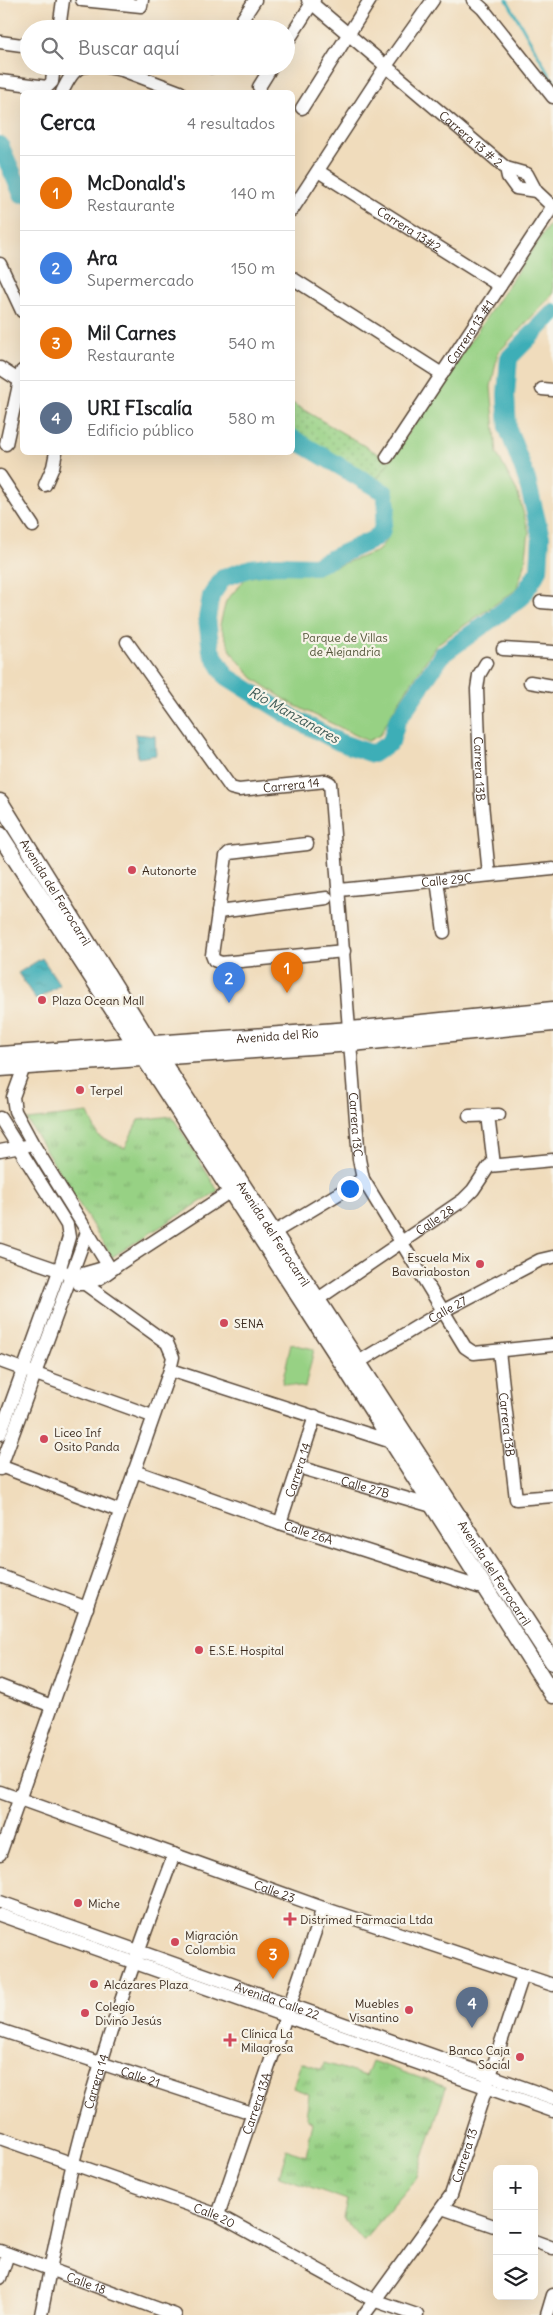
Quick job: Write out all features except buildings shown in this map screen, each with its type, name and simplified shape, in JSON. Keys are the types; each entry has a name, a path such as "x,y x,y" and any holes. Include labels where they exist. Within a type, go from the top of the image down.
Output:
{"main road":[{"name":"Avenida del Ferrocarril","path":"0,802 147,1052 179,1089 235,1188 272,1233 318,1299 392,1442 553,1695"},
{"name":"Avenida del Ferrocarril","path":"0,835 147,1052 353,1366 548,1645 553,1662"},
{"name":"Avenida del Río","path":"0,1055 147,1052 187,1056 553,1010"},
{"name":"Avenida del Río","path":"0,1068 147,1052 553,1023"},
{"path":"179,1089 178,1073 187,1056"}],"street":[{"path":"60,20 63,0"},
{"path":"82,0 141,3"},
{"path":"242,20 255,0"},
{"path":"302,108 370,0"},
{"path":"295,206 386,66 433,0"},
{"path":"473,0 483,9 553,97"},
{"path":"295,29 311,1"},
{"name":"Carrera 13 # 2","path":"311,1 506,168 516,169 527,174 536,191 553,206"},
{"path":"0,42 20,45"},
{"path":"0,81 47,87 50,85 52,75"},
{"path":"63,90 72,75"},
{"path":"135,75 175,90"},
{"path":"259,87 266,75"},
{"path":"20,84 30,90"},
{"path":"506,168 508,177 516,188 536,191"},
{"name":"Carrera 13#2","path":"318,171 500,286"},
{"name":"Carrera 13 #1","path":"387,457 553,206"},
{"path":"0,264 20,306"},
{"path":"295,280 442,374"},
{"path":"0,368 20,376"},
{"path":"6,444 20,381"},
{"path":"45,485 55,455"},
{"path":"0,476 33,526"},
{"name":"Carrera 14","path":"127,642 232,788 239,790 326,781 330,783 351,1036"},
{"path":"503,648 553,652"},
{"name":"Carrera 13B","path":"486,663 480,675 477,689 481,793 489,875"},
{"path":"530,682 553,686"},
{"path":"307,844 229,852 226,856 212,955 214,960 221,963 344,951"},
{"name":"Calle 29C","path":"339,890 553,869"},
{"path":"437,880 444,932"},
{"path":"218,912 327,898"},
{"name":"Carrera 13C","path":"351,1036 359,1160 363,1179 400,1243 465,1347 474,1353 499,1351"},
{"path":"24,1066 13,1097 14,1106 33,1144 110,1269"},
{"path":"469,1116 493,1115 494,1166 553,1160"},
{"path":"0,1118 67,1225 69,1237 63,1277"},
{"path":"0,1151 20,1149 33,1144"},
{"name":"Calle 28","path":"318,1299 463,1200 473,1190 489,1166 494,1166"},
{"path":"272,1233 363,1179"},
{"path":"85,1284 235,1188"},
{"path":"87,1232 63,1277 29,1371 0,1467 120,1511"},
{"path":"0,1250 63,1277 85,1284 167,1343 172,1357 170,1370 152,1416 87,1608 0,1854"},
{"name":"Calle 27","path":"353,1366 443,1311 540,1260 553,1257"},
{"path":"63,1277 110,1269"},
{"path":"499,1351 553,1345"},
{"name":"Carrera 13B","path":"499,1351 516,1499 553,1496"},
{"path":"0,1361 152,1416"},
{"path":"170,1370 392,1442"},
{"path":"0,1434 29,1371"},
{"name":"Carrera 14","path":"280,1523 315,1416"},
{"name":"Calle 27B","path":"298,1467 432,1506"},
{"name":"Calle 26A","path":"134,1471 280,1523 485,1589"},
{"path":"0,1576 87,1608"},
{"path":"525,1650 548,1645"},
{"path":"0,1686 52,1706"},
{"name":"Calle 23","path":"0,1792 323,1908 553,1985"},
{"name":"Carrera 14","path":"41,2315 74,2162 101,2063 136,1957 174,1854"},
{"name":"Avenida Calle 22","path":"0,1902 136,1957"},
{"name":"Carrera 13A","path":"218,2214 323,1908"},
{"name":"Avenida Calle 22","path":"0,1915 136,1957 288,2010 487,2081 553,2111"},
{"name":"Carrera 13","path":"364,2315 373,2300 451,2195 523,1975"},
{"name":"Calle 21","path":"0,2030 252,2114"},
{"name":"Avenida Calle 22","path":"487,2081 553,2098"},
{"name":"Calle 20","path":"0,2138 74,2162 218,2214 373,2300 418,2315"},
{"path":"442,2208 493,2226"},
{"path":"538,2242 553,2248"},
{"path":"0,2278 4,2252"},
{"name":"Calle 18","path":"4,2252 174,2315"},
{"path":"548,2315 553,2295"}],"green space":[{"name":"Parque de Villas de Alejandría","path":"553,219 553,294 498,353 491,387 497,454 517,491 529,532 525,564 516,590 437,644 394,709 380,735 368,741 292,704 253,678 232,653 220,625 226,601 246,578 272,573 317,573 378,551 387,539 391,491 375,482"},
{"path":"295,405 390,461 375,482 295,435"},
{"path":"88,1113 98,1136 125,1148 138,1120 172,1116 218,1191 112,1257 27,1120"},
{"path":"291,1344 314,1349 305,1388 282,1383"},
{"path":"372,2061 446,2087 416,2179 363,2241 343,2218 347,2200 279,2176 287,2150 306,2156 313,2122 306,2118 309,2094 293,2088 301,2062 322,2069 324,2063 366,2076"}],"water":[{"path":"135,734 155,736 156,755 138,758"},
{"path":"42,958 60,985 36,1000 18,973"}],"waterway":[{"path":"507,0 553,81"},
{"name":"Río Manzanares","path":"0,145 20,190"},
{"name":"Río Manzanares","path":"295,440 385,493 387,507 381,533 372,540 315,566 276,565 251,568 223,578 211,596 207,618 211,651 226,676 293,718 339,742 373,754 391,742 397,721 443,654 521,598 539,570 541,537 527,480 508,429 506,395 509,358 553,313"}],"place":[{"name":"Autonorte","path":"132,870"},
{"name":"McDonald's","path":"287,993"},
{"name":"Plaza Ocean Mall","path":"42,1000"},
{"name":"Ara","path":"229,1003"},
{"name":"Terpel","path":"80,1090"},
{"name":"Escuela Mix Bavariaboston","path":"480,1264"},
{"name":"SENA","path":"224,1323"},
{"name":"Liceo Inf Osito Panda","path":"44,1439"},
{"name":"E.S.E. Hospital","path":"199,1650"},
{"name":"Miche","path":"78,1903"},
{"name":"Distrimed Farmacia Ltda","path":"290,1919"},
{"name":"Migración Colombia","path":"175,1942"},
{"name":"Mil Carnes","path":"273,1979"},
{"name":"Alcázares Plaza","path":"94,1984"},
{"name":"Muebles Visantino","path":"409,2010"},
{"name":"Colegio Divino Jesús","path":"85,2013"},
{"name":"URI FIscalía","path":"472,2028"},
{"name":"Clínica La Milagrosa","path":"230,2040"},
{"name":"Banco Caja Social","path":"520,2057"}]}
